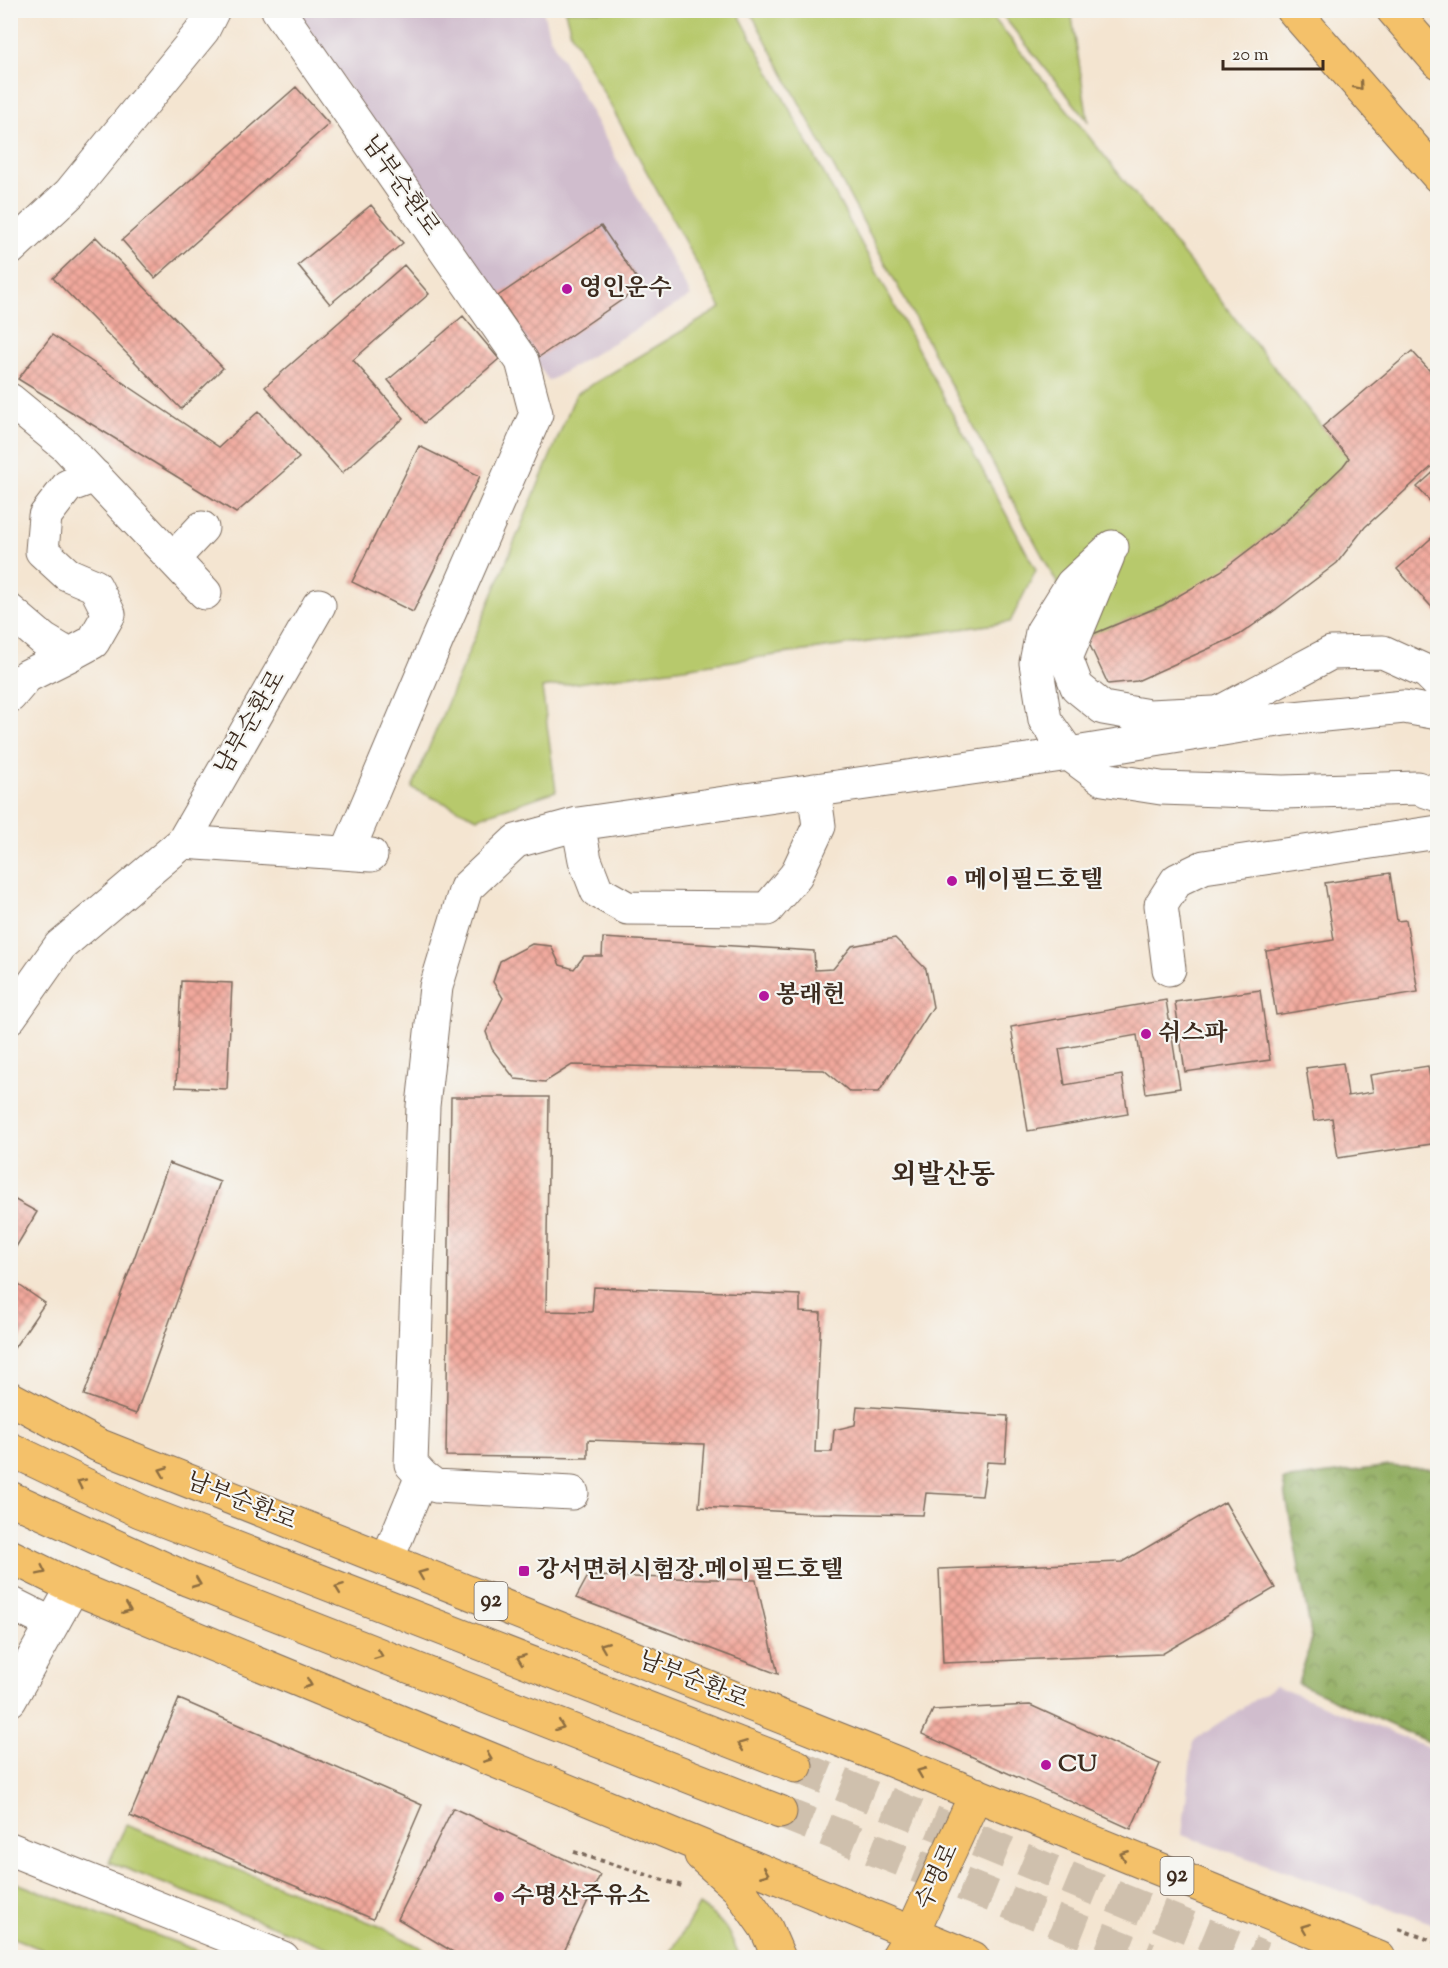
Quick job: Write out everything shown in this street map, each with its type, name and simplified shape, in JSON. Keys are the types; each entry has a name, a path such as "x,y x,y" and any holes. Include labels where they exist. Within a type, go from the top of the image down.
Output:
{"main road":[{"path":"1293,10 1437,176"},
{"path":"1393,10 1437,62"},
{"name":"남부순환로","path":"10,1398 98,1445 976,1794 1379,1958"},
{"name":"남부순환로","path":"10,1449 140,1511 796,1766"},
{"path":"10,1498 189,1580 780,1812"},
{"path":"10,1556 73,1587 682,1838 904,1946 973,1958"},
{"name":"수명로","path":"904,1946 976,1794"},
{"path":"682,1838 738,1888 766,1928 779,1958"}],"street":[{"path":"10,249 70,193 203,30 213,10"},
{"name":"남부순환로","path":"183,842 359,854 436,640 536,414 522,362 278,10"},
{"path":"10,400 66,446 205,593"},
{"path":"16,678 93,642 109,614 95,586 67,574 42,550 45,516 68,486 95,476"},
{"path":"173,559 202,528"},
{"path":"1219,712 1149,716 1103,708 1077,687 1066,658 1112,547 1072,584 1042,632 1036,663 1045,720 1070,754 1103,779 1161,788 1283,792 1417,788 1437,795"},
{"name":"남부순환로","path":"10,1017 60,946 183,842 319,605"},
{"path":"10,611 44,640 69,655"},
{"path":"1173,738 1331,653 1383,652 1427,672 1437,682"},
{"path":"573,1493 435,1486 411,1464 423,1106 436,987 466,888 516,842 578,824 1070,754 1284,719 1404,707 1437,713"},
{"path":"1070,754 1103,708"},
{"path":"578,824 585,860 597,891 627,908 767,909 796,874 819,826 814,790"},
{"path":"1169,969 1161,905 1177,880 1204,867 1437,832"},
{"path":"387,1560 422,1476"},
{"path":"10,1700 73,1587"},
{"path":"10,1604 52,1624"},
{"path":"10,1849 283,1958"}],"path":[{"path":"574,1852 683,1886"}],"shaded area":[{"name":"영인운수","path":"296,11 543,11 549,35 691,296 549,381"},
{"path":"1275,1686 1437,1751 1437,1925 1182,1835 1193,1741"}],"green space":[{"path":"565,11 737,11 1036,570 1010,622 542,688 556,791 477,818 412,788 576,394 721,308 571,33"},
{"path":"750,11 988,11 1349,458 1343,466 1299,508 1222,571 1173,600 1086,637"},
{"path":"999,11 1071,11 1088,121"},
{"path":"1389,1466 1437,1470 1437,1746 1298,1683 1312,1639 1283,1480"},
{"path":"126,1825 384,1928 438,1957 351,1957 109,1862"},
{"path":"11,1881 215,1957 61,1957 11,1937"},
{"path":"699,1905 715,1916 725,1927 740,1957 668,1957"}],"building":[{"path":"296,87 329,124 155,278 122,240"},
{"path":"371,205 403,243 330,304 298,265"},
{"path":"601,226 642,286 539,357 498,296"},
{"path":"96,237 223,368 181,409 53,278"},
{"path":"404,265 429,294 353,360 404,418 342,473 265,387"},
{"path":"463,316 499,359 424,423 388,380"},
{"path":"52,335 219,447 259,411 299,458 236,513 18,379"},
{"path":"1412,351 1438,380 1438,461 1365,527 1337,563 1239,635 1137,681 1108,684 1086,637 1163,605 1221,571 1284,523 1349,458 1322,427"},
{"path":"419,446 480,476 413,612 352,582"},
{"path":"1438,468 1438,510 1417,487"},
{"path":"1438,532 1438,614 1397,569"},
{"path":"1390,873 1397,921 1406,920 1418,992 1276,1015 1266,951 1334,940 1325,883"},
{"path":"603,938 814,951 815,970 833,969 852,946 895,938 926,969 933,1007 879,1092 850,1092 824,1070 572,1065 545,1082 515,1079 492,1049 486,1032 503,998 493,982 500,961 532,944 551,946 560,965 574,969 584,956 602,956"},
{"path":"181,981 232,983 227,1089 176,1087"},
{"path":"1260,990 1270,1060 1185,1072 1175,1002"},
{"path":"1166,1000 1180,1088 1146,1093 1137,1035 1059,1049 1065,1085 1122,1075 1128,1114 1028,1131 1011,1027"},
{"path":"1343,1063 1348,1096 1373,1092 1370,1075 1428,1066 1438,1127 1438,1143 1338,1158 1332,1118 1314,1121 1306,1068"},
{"path":"451,1097 549,1097 546,1311 592,1312 594,1287 800,1295 800,1312 821,1313 815,1452 832,1452 834,1430 855,1425 857,1406 1008,1416 1005,1463 987,1462 982,1496 926,1493 923,1515 811,1513 699,1507 704,1444 588,1440 588,1458 446,1456"},
{"path":"169,1163 220,1182 136,1414 84,1395"},
{"path":"10,1197 37,1212 10,1257"},
{"path":"10,1279 45,1303 10,1354"},
{"path":"1225,1502 1275,1588 1162,1654 943,1663 939,1569 1122,1562"},
{"path":"588,1576 756,1580 778,1674 576,1598"},
{"path":"179,1699 422,1805 373,1919 130,1816"},
{"path":"1030,1705 1160,1764 1131,1829 922,1734 933,1710"},
{"name":"수명산주유소","path":"453,1808 600,1875 561,1958 463,1958 398,1919"}],"tunnel":[{"path":"796,1766 1263,1958"},
{"path":"780,1812 1149,1958"}],"place":[{"name":"영인운수","path":"567,289"},
{"name":"메이필드호텔","path":"952,881"},
{"name":"봉래헌","path":"764,996"},
{"name":"쉬스파","path":"1146,1034"},
{"name":"강서면허시험장.메이필드호텔","path":"524,1571"},
{"name":"CU","path":"1046,1765"},
{"name":"수명산주유소","path":"499,1897"}],"district":[{"name":"외발산동","path":"943,1176"}]}
